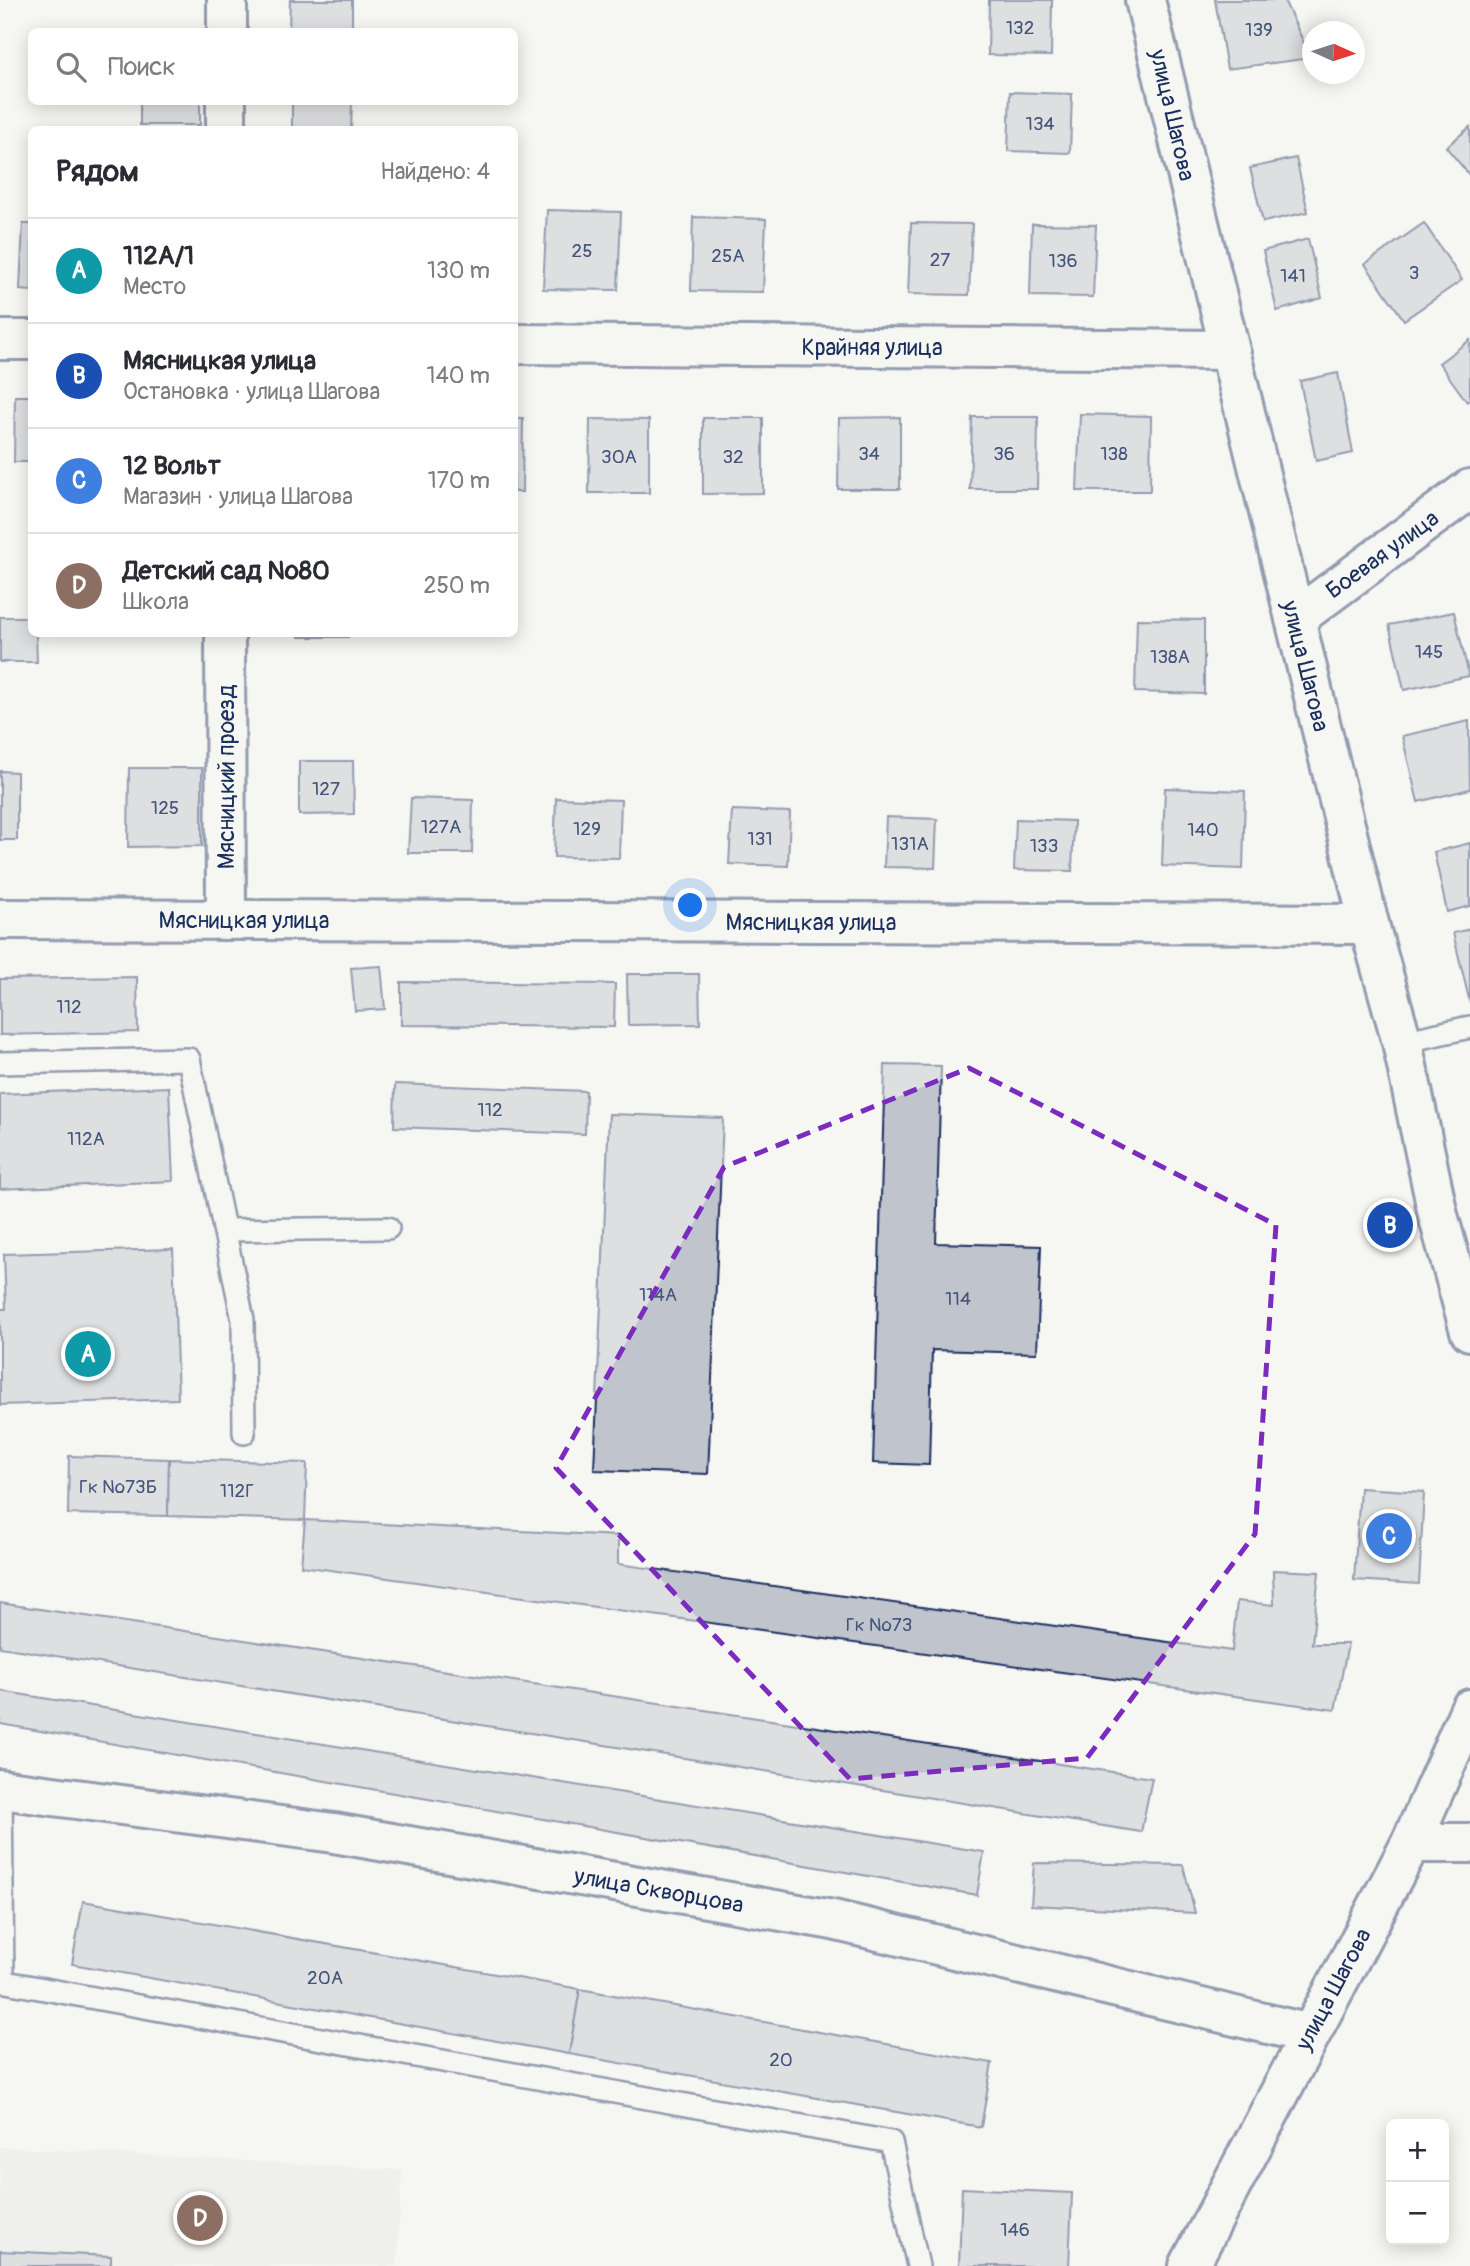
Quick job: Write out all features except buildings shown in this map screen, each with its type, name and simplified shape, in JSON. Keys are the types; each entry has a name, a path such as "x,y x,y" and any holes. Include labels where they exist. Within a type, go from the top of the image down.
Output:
{"street":[{"path":"227,0 227,28"},
{"name":"улица Шагова","path":"1154,4 1229,350 1369,924 1402,1042 1438,1215 1469,1320"},
{"path":"226,105 226,126"},
{"path":"0,340 28,340"},
{"name":"Крайняя улица","path":"518,344 1229,350"},
{"name":"Боевая улица","path":"1295,619 1470,489"},
{"name":"Мясницкий проезд","path":"225,637 226,920"},
{"name":"Мясницкая улица","path":"0,919 1369,924"},
{"name":"улица Шагова","path":"1189,2266 1411,1843 1470,1709"},
{"name":"улица Скворцова","path":"1,1789 334,1833 833,1920 1310,2034"},
{"path":"1411,1843 1470,1843"}],"lane":[{"path":"1402,1042 1470,1027"},
{"path":"0,1063 189,1059 243,1320 244,1433"},
{"path":"225,1230 388,1228"},
{"path":"1,1789 1,1981 891,2142 918,2266"}],"highlighted area":[{"path":"969,1068 1276,1225 1255,1534 1087,1758 850,1779 556,1468 724,1167"}],"shaded area":[{"path":"0,2147 402,2170 397,2266 0,2266"}],"place":[{"name":"Мясницкая улица","path":"1390,1225"},
{"name":"112А/1","path":"88,1354"},
{"name":"12 Вольт","path":"1389,1536"},
{"name":"Детский сад №80","path":"200,2218"}]}
